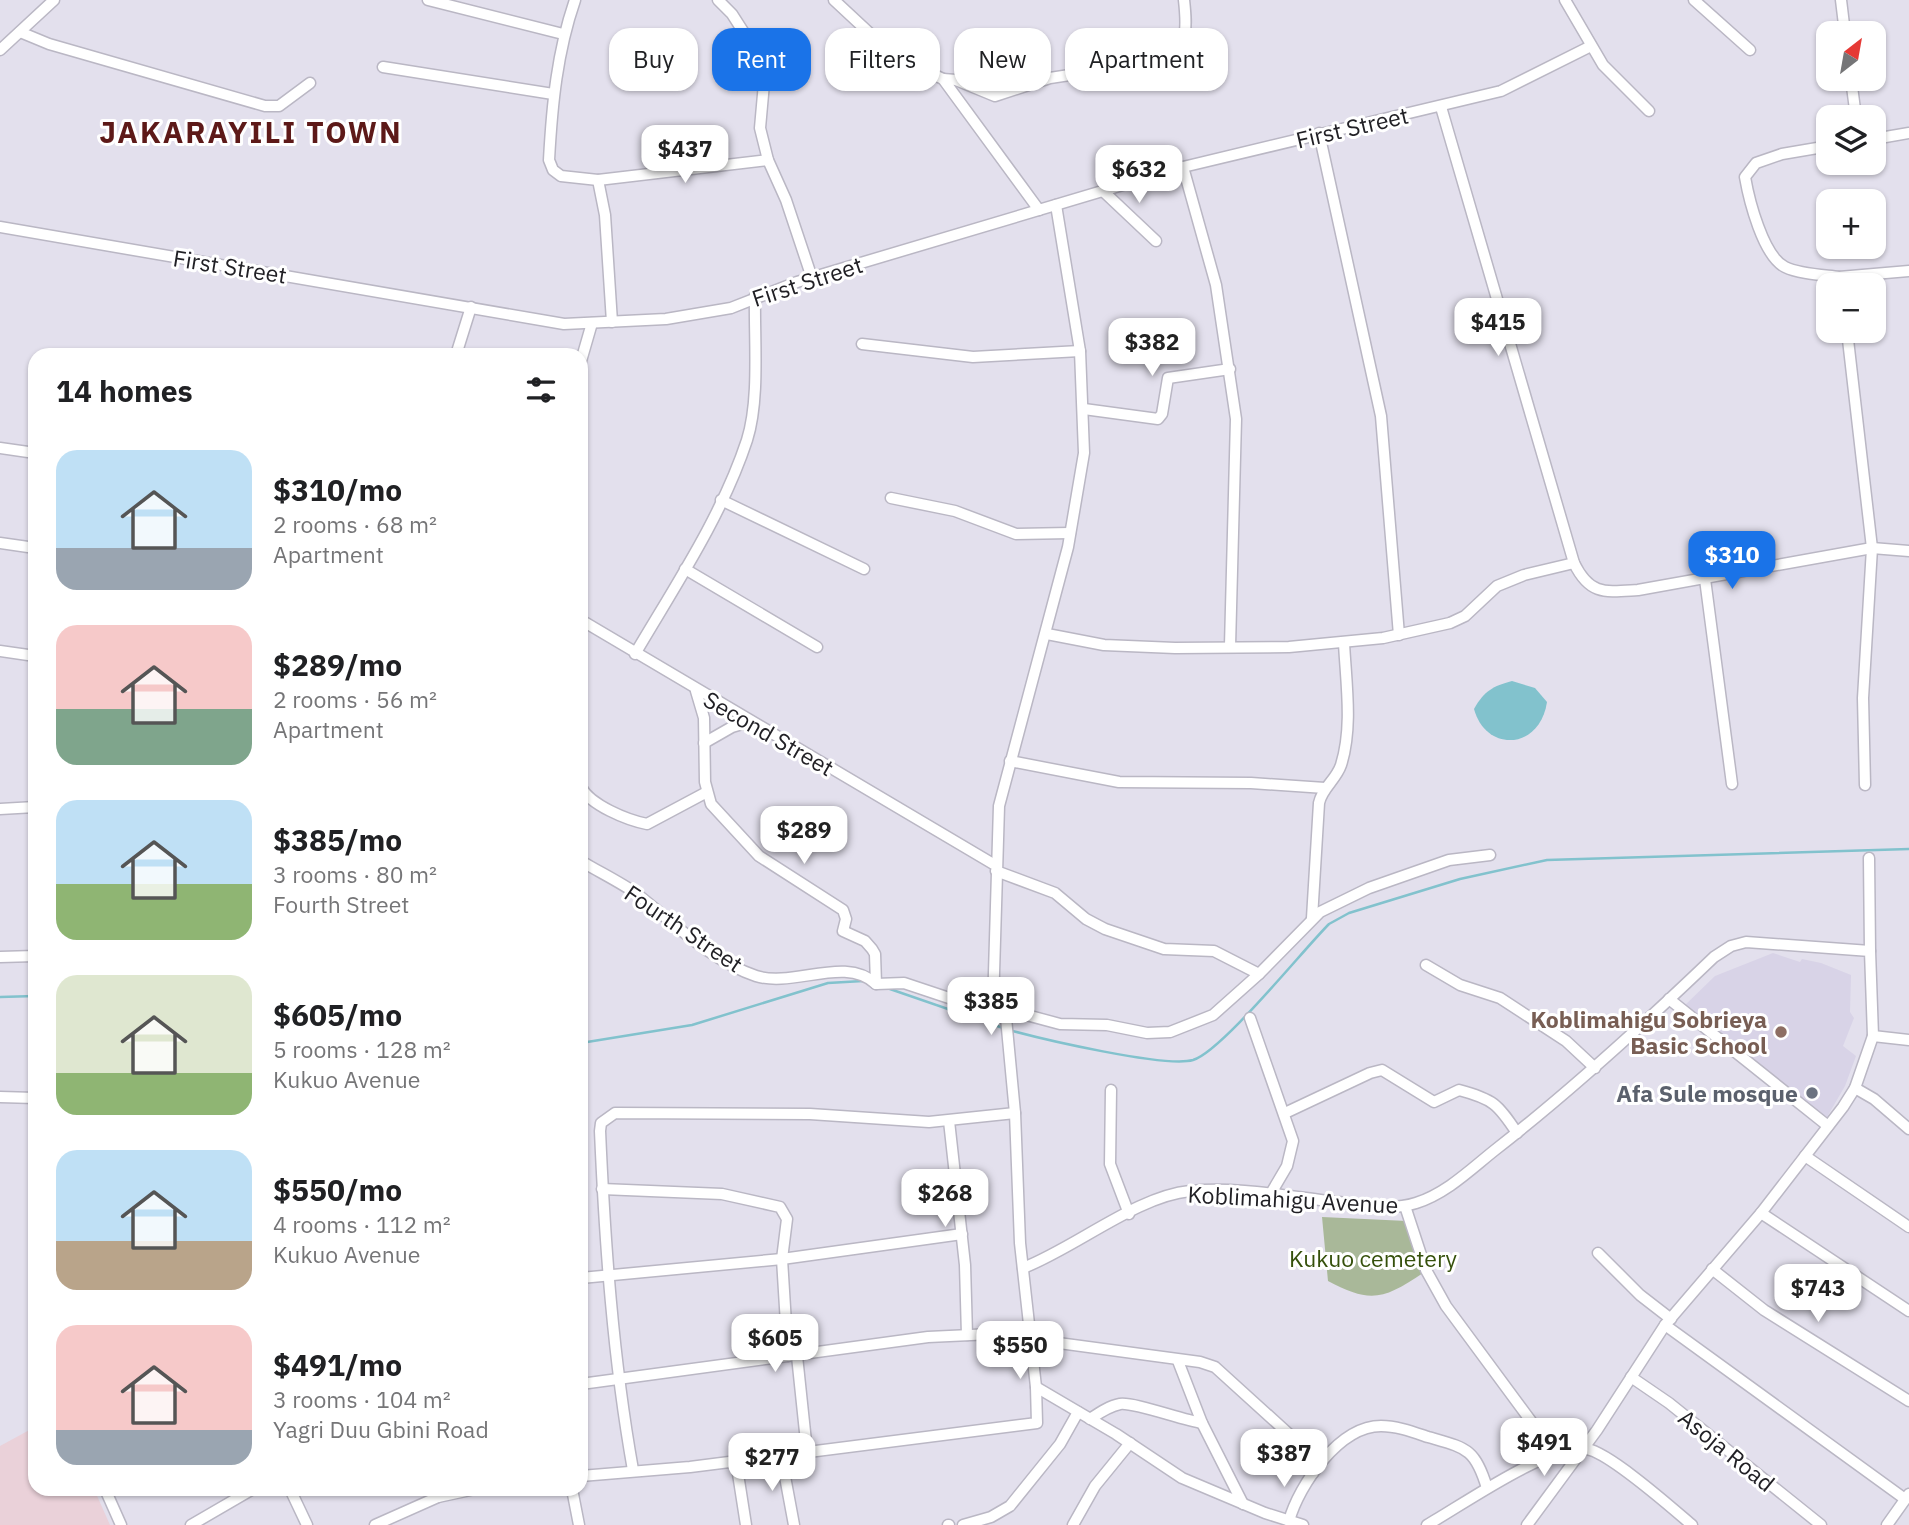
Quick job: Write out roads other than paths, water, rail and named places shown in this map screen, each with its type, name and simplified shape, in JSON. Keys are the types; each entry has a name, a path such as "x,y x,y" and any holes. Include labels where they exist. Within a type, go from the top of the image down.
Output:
{"street":[{"path":"0,50 54,0"},
{"path":"428,0 563,34"},
{"path":"575,0 563,34 553,94 549,160 552,170 561,176 598,180 768,160"},
{"path":"718,0 732,14 762,61 765,72 760,128 768,160 786,200 812,278"},
{"path":"834,0 878,41 909,63 943,79 956,80 995,96 1050,78 1161,61 1174,55 1186,37 1184,0"},
{"path":"1564,0 1591,46 1618,82 1649,111"},
{"path":"1694,0 1750,50"},
{"path":"1841,0 1844,21"},
{"path":"20,32 49,44 265,106 279,106 310,83"},
{"name":"First Street","path":"0,228 564,324 696,315 731,308 755,295 1183,167 1501,91 1591,46"},
{"path":"383,68 553,94"},
{"path":"943,79 1039,210"},
{"path":"1441,107 1574,563 1581,578 1592,588 1608,592 1705,579 1872,548 1909,551"},
{"path":"1319,133 1381,416 1399,635"},
{"path":"1886,137 1909,133"},
{"path":"1816,148 1782,154 1756,163 1745,177 1750,206 1777,261 1786,268 1816,275"},
{"path":"1183,167 1216,285 1230,369 1237,438 1230,646"},
{"path":"598,180 605,215 612,322"},
{"path":"1103,191 1156,241"},
{"path":"588,1475 736,1461 1034,1425 1037,1417 1023,1268 1015,1112 1006,1018 1004,1012 993,1006 995,868 999,806 1046,634 1070,533 1084,453 1080,351 1056,205"},
{"path":"1886,274 1909,271"},
{"path":"635,654 722,500 747,440 751,422 755,295"},
{"path":"458,348 471,307"},
{"path":"585,348 592,323"},
{"path":"1848,343 1872,548 1863,698 1865,785"},
{"path":"862,344 952,356 1080,351"},
{"path":"1084,409 1158,419 1162,414 1168,378 1230,369"},
{"path":"0,447 28,452"},
{"path":"891,498 955,511 1016,534 1070,533"},
{"path":"722,500 864,569"},
{"path":"0,542 28,547"},
{"path":"1046,634 1104,645 1289,647 1344,643 1399,635 1450,623 1465,616 1497,586 1524,575 1574,563"},
{"path":"685,569 817,647"},
{"path":"1705,579 1732,784"},
{"name":"Second Street","path":"588,624 995,868 1055,894 1086,919 1105,929 1164,949 1214,951 1259,974"},
{"path":"1312,918 1319,803 1325,788 1340,770 1347,736 1344,643"},
{"path":"0,651 28,655"},
{"path":"696,691 704,718 707,792 711,804 759,856 843,910 846,919 843,931 865,941 875,954 876,984"},
{"path":"704,743 749,722"},
{"path":"1010,761 1119,782 1251,783 1325,788"},
{"path":"588,797 619,814 647,824 707,792"},
{"path":"0,809 28,807"},
{"name":"Fourth Street","path":"588,865 634,892 730,965 755,975 800,978 848,972 865,974 876,984 904,983 979,1008 993,1006 1060,1024 1107,1025 1158,1033 1198,1023 1213,1015 1259,974 1312,918 1368,888 1449,860 1490,855"},
{"path":"1527,1525 1583,1449 1668,1322 1761,1213 1855,1088 1874,1036 1869,858"},
{"name":"Koblimahigu Avenue","path":"1023,1268 1064,1251 1164,1196 1189,1191 1270,1195 1382,1207 1405,1206 1442,1191 1517,1133 1595,1068 1714,957 1731,946 1746,942 1870,951"},
{"path":"0,957 28,956"},
{"path":"1426,965 1460,985 1500,998 1566,1041 1595,1068"},
{"path":"1669,999 1828,1125"},
{"path":"1250,1018 1293,1141 1292,1153 1270,1195"},
{"path":"1874,1036 1909,1040"},
{"path":"1285,1113 1370,1073 1382,1070 1434,1102 1459,1090 1490,1099 1498,1105 1517,1133"},
{"path":"1855,1088 1874,1099 1909,1129"},
{"path":"1111,1090 1110,1164 1129,1214"},
{"path":"0,1097 28,1098"},
{"path":"633,1470 617,1380 602,1189 601,1123 615,1113 810,1114 949,1121 1015,1112"},
{"path":"949,1121 962,1234 967,1335"},
{"path":"1805,1156 1909,1227"},
{"path":"602,1189 722,1194 780,1207 787,1219 782,1259 792,1356 807,1451"},
{"path":"1405,1206 1426,1270 1446,1306 1556,1455"},
{"path":"1761,1213 1909,1311"},
{"path":"588,1278 782,1259 962,1234"},
{"path":"1598,1253 1668,1322 1907,1497 1887,1525"},
{"path":"1712,1269 1764,1310 1909,1401"},
{"path":"588,1383 928,1337 1029,1337 1206,1364 1230,1380 1290,1436 1313,1473"},
{"path":"1178,1361 1202,1423 1244,1504"},
{"name":"Asoja Road","path":"1631,1377 1670,1403 1821,1525"},
{"path":"1036,1387 1130,1443 1182,1478 1303,1525"},
{"path":"1090,1419 1112,1406 1133,1403 1170,1417 1202,1423"},
{"path":"963,1525 991,1517 1010,1506 1060,1444 1078,1412"},
{"path":"1289,1521 1294,1502 1313,1473 1333,1450 1368,1427 1382,1426 1465,1448 1480,1465 1487,1488"},
{"path":"1073,1525 1095,1486 1130,1443"},
{"path":"1427,1525 1487,1488 1556,1455 1583,1449 1595,1452 1630,1475 1692,1525"},
{"path":"781,1455 794,1525"},
{"path":"736,1461 746,1525"},
{"path":"108,1496 121,1525"},
{"path":"191,1525 241,1496"},
{"path":"293,1496 307,1525"},
{"path":"374,1525 430,1496"},
{"path":"573,1496 579,1525"}],"water":[{"path":"1512,681 1535,688 1547,702 1542,718 1534,730 1524,737 1501,739 1489,733 1480,723 1474,709 1490,690"}],"waterway":[{"path":"1009,1030 1074,1046 1131,1056 1157,1060 1193,1060 1223,1039 1329,924 1349,913 1460,879 1547,860 1909,849"},
{"path":"588,1042 692,1025 828,983 863,981"},
{"path":"887,988 1003,1028"},
{"path":"0,997 28,996"}],"place":[{"name":"Koblimahigu Sobrieya Basic School","path":"1781,1032"},
{"name":"Afa Sule mosque","path":"1812,1093"}],"district":[{"name":"JAKARAYILI TOWN","path":"251,131"}],"park label":[{"name":"Kukuo cemetery","path":"1373,1258"}]}
